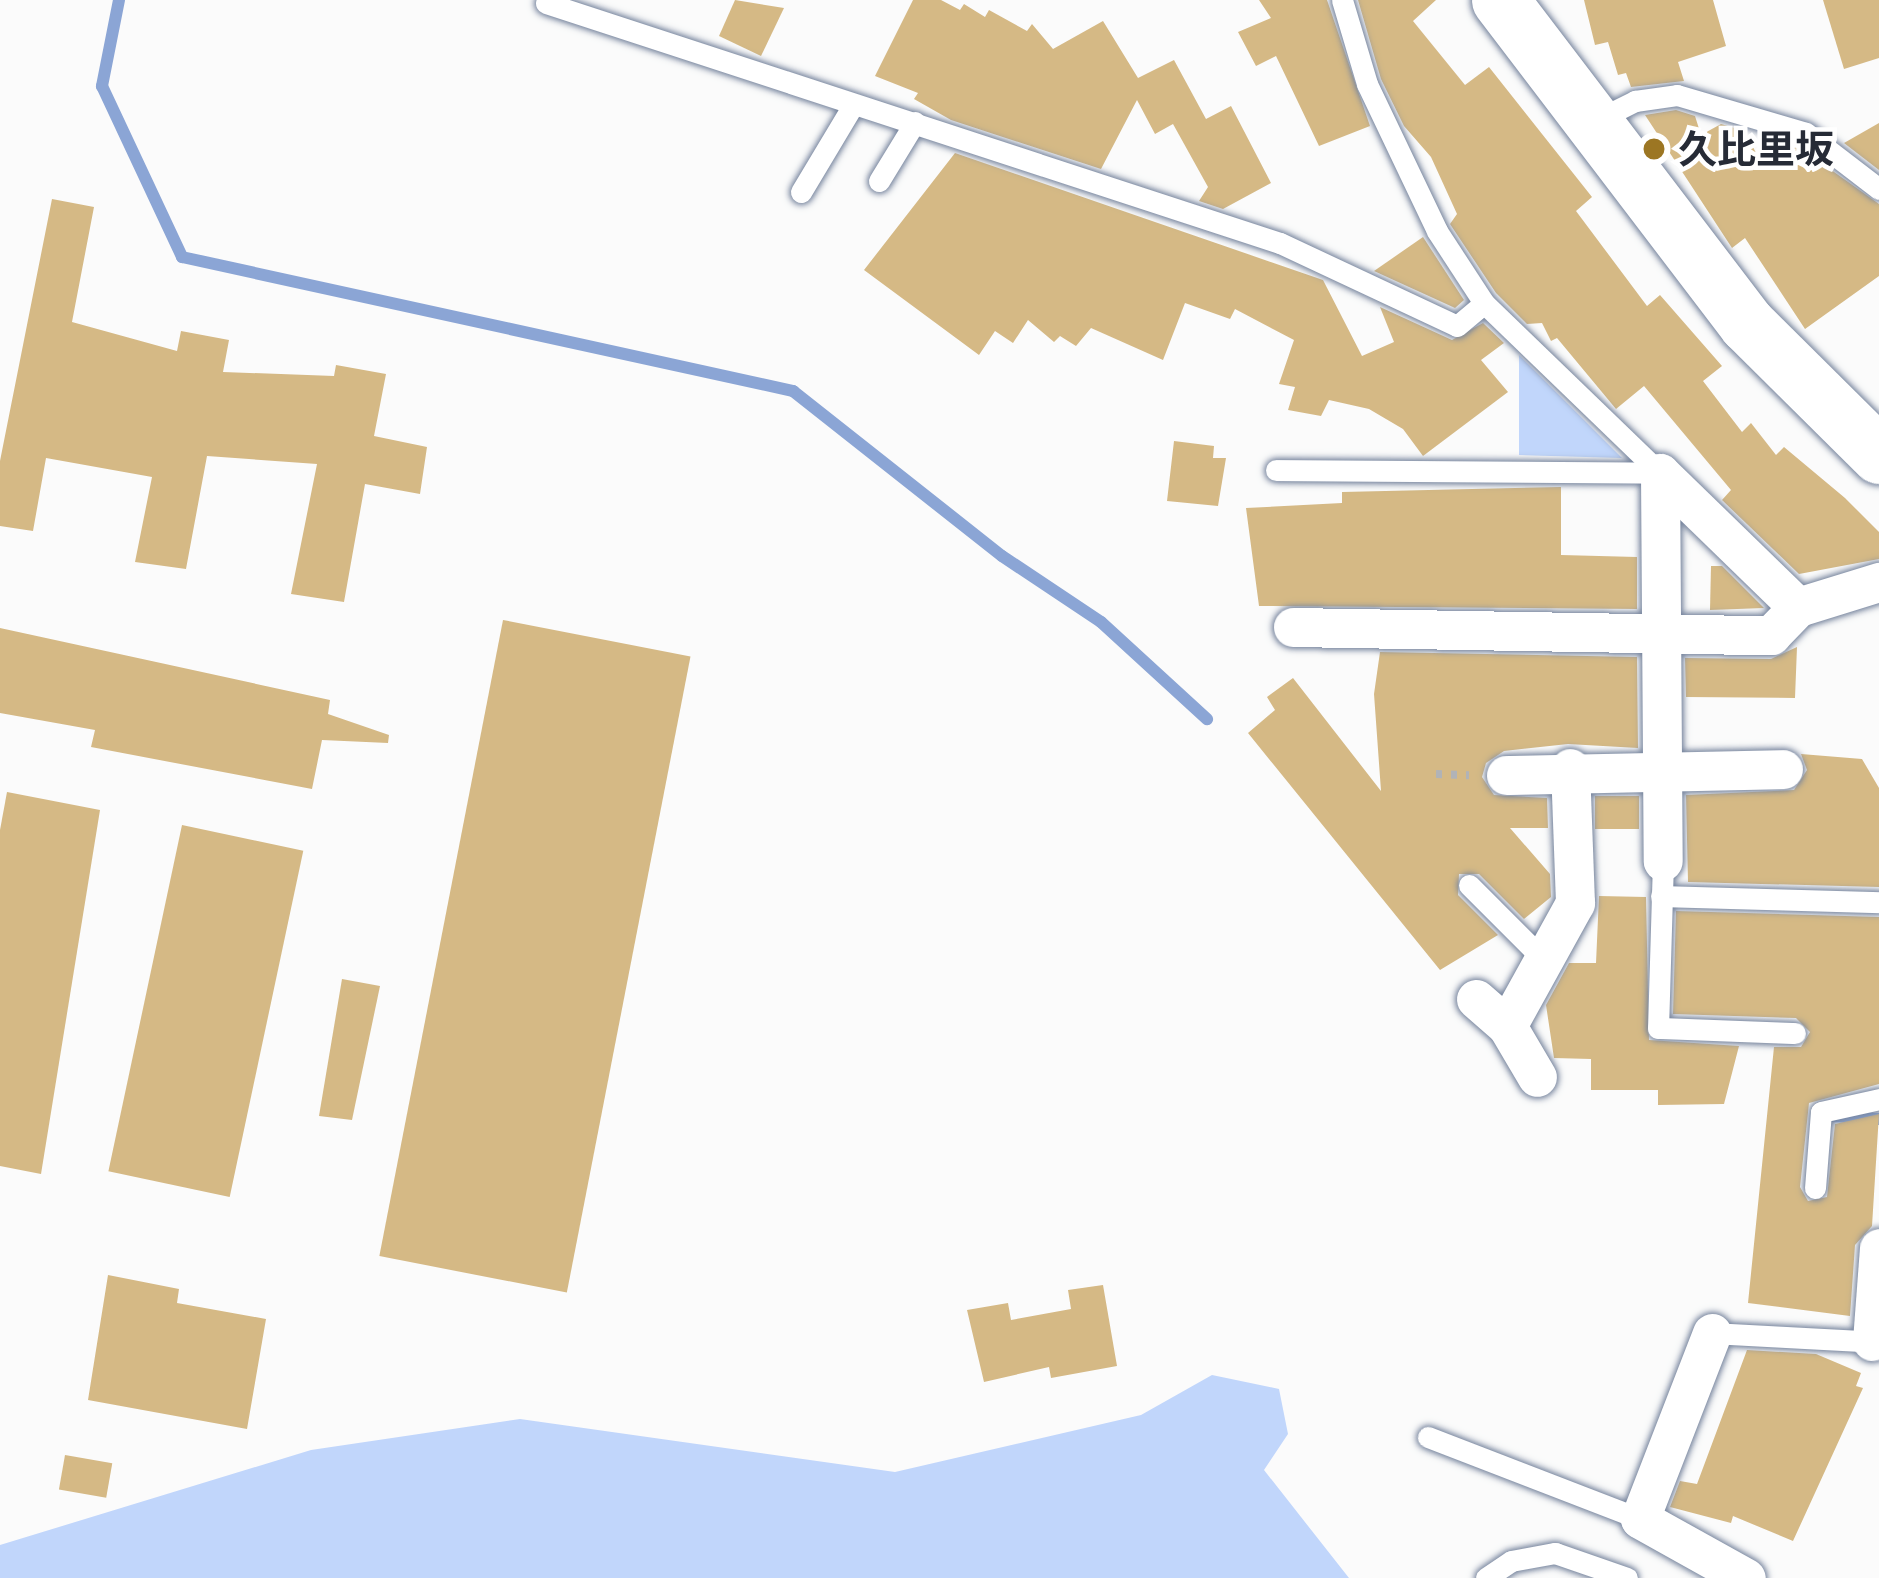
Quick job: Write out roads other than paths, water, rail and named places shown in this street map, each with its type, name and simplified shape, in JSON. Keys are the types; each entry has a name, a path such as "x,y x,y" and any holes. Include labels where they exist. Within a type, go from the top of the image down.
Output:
{"main road":[{"path":"1500,0 1747,324 1879,455"}],"street":[{"path":"1660,473 1798,607"},
{"path":"1660,473 1666,634 1662,878"},
{"path":"1293,627 1771,635 1798,607 1879,582"},
{"path":"1507,1026 1575,903 1570,768"},
{"path":"1507,776 1570,768 1784,769"},
{"path":"1476,999 1507,1026 1537,1077"},
{"path":"1875,1341 1879,1248"},
{"path":"1712,1333 1640,1520 1746,1578"}],"lane":[{"path":"1342,0 1367,84 1438,231 1484,303 1660,473"},
{"path":"547,3 1280,243 1457,326 1484,303"},
{"path":"1594,121 1635,101 1677,95 1806,133 1879,189"},
{"path":"801,192 853,105"},
{"path":"879,181 915,122"},
{"path":"1276,470 1660,473"},
{"path":"1795,1033 1658,1028 1662,878 1879,902"},
{"path":"1469,885 1544,960"},
{"path":"1815,1187 1821,1112 1879,1099"},
{"path":"1712,1333 1875,1341"},
{"path":"1428,1437 1640,1520"},
{"path":"1486,1578 1511,1561 1555,1553 1627,1578"}],"waterway":[{"path":"119,0 102,86 182,257 793,391 1002,556 1101,622 1207,719"},
{"path":"1832,1116 1879,1119"}],"place":[{"name":"久比里坂","path":"1654,149"}]}
